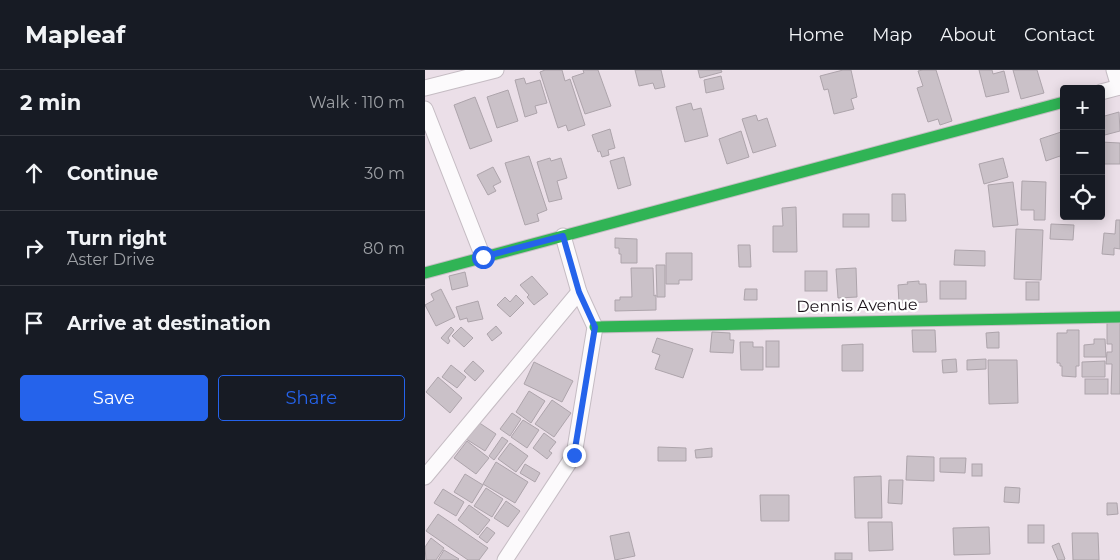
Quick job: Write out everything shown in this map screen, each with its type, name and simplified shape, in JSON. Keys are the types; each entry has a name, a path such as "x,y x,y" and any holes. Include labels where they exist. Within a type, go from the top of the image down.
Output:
{"street":[{"path":"425,88 496,70"},
{"path":"1105,91 1120,87 1114,70"},
{"path":"425,273 1060,103"},
{"path":"425,109 483,257"},
{"path":"505,560 574,455 595,327 579,292 563,236"},
{"path":"425,477 579,292"},
{"name":"Dennis Avenue","path":"595,327 1120,317"}],"building":[{"path":"545,70 562,70 565,81 570,79 585,125 568,131 566,125 558,128 540,72"},
{"path":"583,70 598,70 611,106 585,114 572,77 584,73"},
{"path":"635,70 661,70 665,87 655,89 653,83 639,86"},
{"path":"698,70 721,70 722,72 700,78"},
{"path":"843,70 851,70 857,97 851,99 854,109 834,114 828,89 824,90 820,76"},
{"path":"936,70 952,121 940,125 938,119 928,122 917,88 923,86 918,71"},
{"path":"979,70 992,70 993,74 1004,71 1009,92 986,97"},
{"path":"1013,70 1037,70 1044,93 1021,99"},
{"path":"721,76 724,89 706,93 704,80"},
{"path":"524,78 526,84 540,80 547,103 535,106 537,113 525,117 515,80"},
{"path":"508,90 518,121 497,128 487,97"},
{"path":"475,97 492,141 470,149 454,105"},
{"path":"691,103 693,110 701,108 708,136 685,142 676,107"},
{"path":"1119,112 1120,131 1105,135 1105,116"},
{"path":"756,115 758,121 767,118 776,146 753,153 742,119"},
{"path":"610,129 615,148 608,150 609,155 602,157 600,151 598,152 592,135"},
{"path":"741,131 749,157 727,164 719,139"},
{"path":"1060,132 1060,156 1046,161 1040,139"},
{"path":"1105,142 1120,143 1120,164 1105,164"},
{"path":"529,156 547,210 537,214 539,221 525,225 505,163"},
{"path":"624,157 631,185 618,189 610,161"},
{"path":"550,158 551,161 561,158 567,178 557,181 562,199 549,202 537,162"},
{"path":"1003,158 1008,177 984,184 979,164"},
{"path":"493,167 501,182 493,186 496,191 488,195 477,175"},
{"path":"1022,181 1046,182 1045,220 1034,220 1034,210 1021,210"},
{"path":"1013,182 1018,225 993,227 988,185"},
{"path":"892,194 905,194 906,221 892,221"},
{"path":"796,207 797,252 773,252 773,226 783,226 782,208"},
{"path":"843,214 869,214 869,227 843,227"},
{"path":"1116,220 1120,220 1120,249 1114,248 1114,255 1102,254 1104,233 1115,234"},
{"path":"1051,224 1074,225 1073,240 1050,239"},
{"path":"1016,229 1043,230 1041,280 1014,279"},
{"path":"615,238 637,239 637,263 621,263 619,248 615,248"},
{"path":"738,245 750,245 751,267 739,267"},
{"path":"955,250 985,251 985,266 954,265"},
{"path":"666,253 692,253 692,280 679,280 679,284 666,284"},
{"path":"656,265 665,265 665,297 657,297"},
{"path":"631,268 653,268 656,310 615,311 615,300 620,300 620,297 632,297"},
{"path":"856,268 857,297 838,298 836,269"},
{"path":"805,271 827,271 827,291 805,291"},
{"path":"465,272 468,286 452,290 449,276"},
{"path":"532,276 548,294 534,305 527,297 529,295 520,285"},
{"path":"919,281 919,284 926,284 927,302 899,303 898,285"},
{"path":"940,281 966,281 966,299 940,299"},
{"path":"1026,282 1039,282 1039,300 1026,300"},
{"path":"441,289 455,317 436,326 425,305 434,300 431,294"},
{"path":"745,289 757,289 757,300 744,300"},
{"path":"516,295 524,303 510,317 497,305 505,297 510,302"},
{"path":"478,301 483,319 468,322 467,318 460,320 456,307"},
{"path":"1107,321 1120,321 1120,394 1111,394 1112,364 1106,364 1107,352 1112,352 1112,344 1107,344"},
{"path":"496,326 502,333 492,341 487,334"},
{"path":"451,327 454,330 448,338 450,341 448,344 441,338"},
{"path":"461,327 473,338 464,347 452,336"},
{"path":"912,330 935,330 936,352 913,352"},
{"path":"1067,330 1079,330 1079,366 1076,366 1076,377 1062,376 1062,366 1060,366 1060,363 1057,363 1057,333 1067,333"},
{"path":"712,332 730,333 730,340 734,340 733,353 710,352"},
{"path":"999,332 999,348 987,348 986,333"},
{"path":"657,338 693,349 683,378 655,369 660,355 652,352"},
{"path":"1094,339 1105,339 1106,357 1084,357 1084,345 1094,344"},
{"path":"766,341 779,341 779,367 766,367"},
{"path":"740,342 753,342 753,347 763,347 763,370 741,370"},
{"path":"863,344 863,371 842,371 842,345"},
{"path":"956,359 957,372 943,373 942,360"},
{"path":"986,359 986,369 967,370 967,360"},
{"path":"988,360 1017,360 1018,403 989,404"},
{"path":"473,361 484,371 475,381 464,371"},
{"path":"1105,361 1105,377 1082,377 1082,362"},
{"path":"534,362 573,381 562,402 524,384"},
{"path":"451,365 466,377 457,388 442,377"},
{"path":"438,377 462,398 450,413 426,392"},
{"path":"1085,379 1108,379 1108,394 1085,394"},
{"path":"529,391 545,401 531,423 516,412"},
{"path":"552,400 571,413 554,437 535,424"},
{"path":"512,413 521,419 510,436 500,429"},
{"path":"523,420 539,430 527,448 511,437"},
{"path":"478,422 496,434 485,451 466,439"},
{"path":"544,433 556,442 549,451 552,453 547,459 533,448"},
{"path":"502,437 508,441 494,460 489,456"},
{"path":"467,441 489,458 476,474 454,458"},
{"path":"510,443 528,456 516,472 498,459"},
{"path":"658,447 686,448 686,461 658,461"},
{"path":"712,448 712,457 696,458 695,450"},
{"path":"907,456 934,457 934,481 906,480"},
{"path":"940,458 966,458 965,473 940,472"},
{"path":"496,462 528,482 515,503 483,484"},
{"path":"525,464 540,473 535,482 520,473"},
{"path":"972,464 982,464 982,476 972,476"},
{"path":"465,474 483,485 472,503 454,492"},
{"path":"881,476 882,518 855,518 854,477"},
{"path":"889,480 903,480 902,504 888,503"},
{"path":"1005,487 1020,488 1019,503 1004,502"},
{"path":"486,488 503,499 492,517 474,506"},
{"path":"443,489 464,502 456,516 434,503"},
{"path":"760,495 789,495 789,521 761,521"},
{"path":"506,501 520,511 508,527 494,518"},
{"path":"1107,503 1117,503 1118,514 1107,515"},
{"path":"469,505 490,520 478,535 458,520"},
{"path":"438,514 488,548 479,560 468,560 426,531"},
{"path":"868,522 892,522 893,550 869,551"},
{"path":"1028,525 1044,525 1044,543 1028,543"},
{"path":"487,527 495,533 487,543 479,537"},
{"path":"989,527 990,554 954,555 953,528"},
{"path":"629,532 635,556 615,560 610,536"},
{"path":"1072,533 1098,533 1099,560 1073,560"},
{"path":"431,538 444,548 436,560 426,560 425,547"},
{"path":"1059,543 1064,560 1058,560 1052,546"},
{"path":"444,550 459,559 438,560"},
{"path":"835,553 852,553 852,560 835,560"}],"traffic: fast":[{"path":"425,273 1060,103"},
{"path":"595,327 1120,317"}],"route":[{"path":"483,257 563,236 579,292 595,327 574,455"}]}
